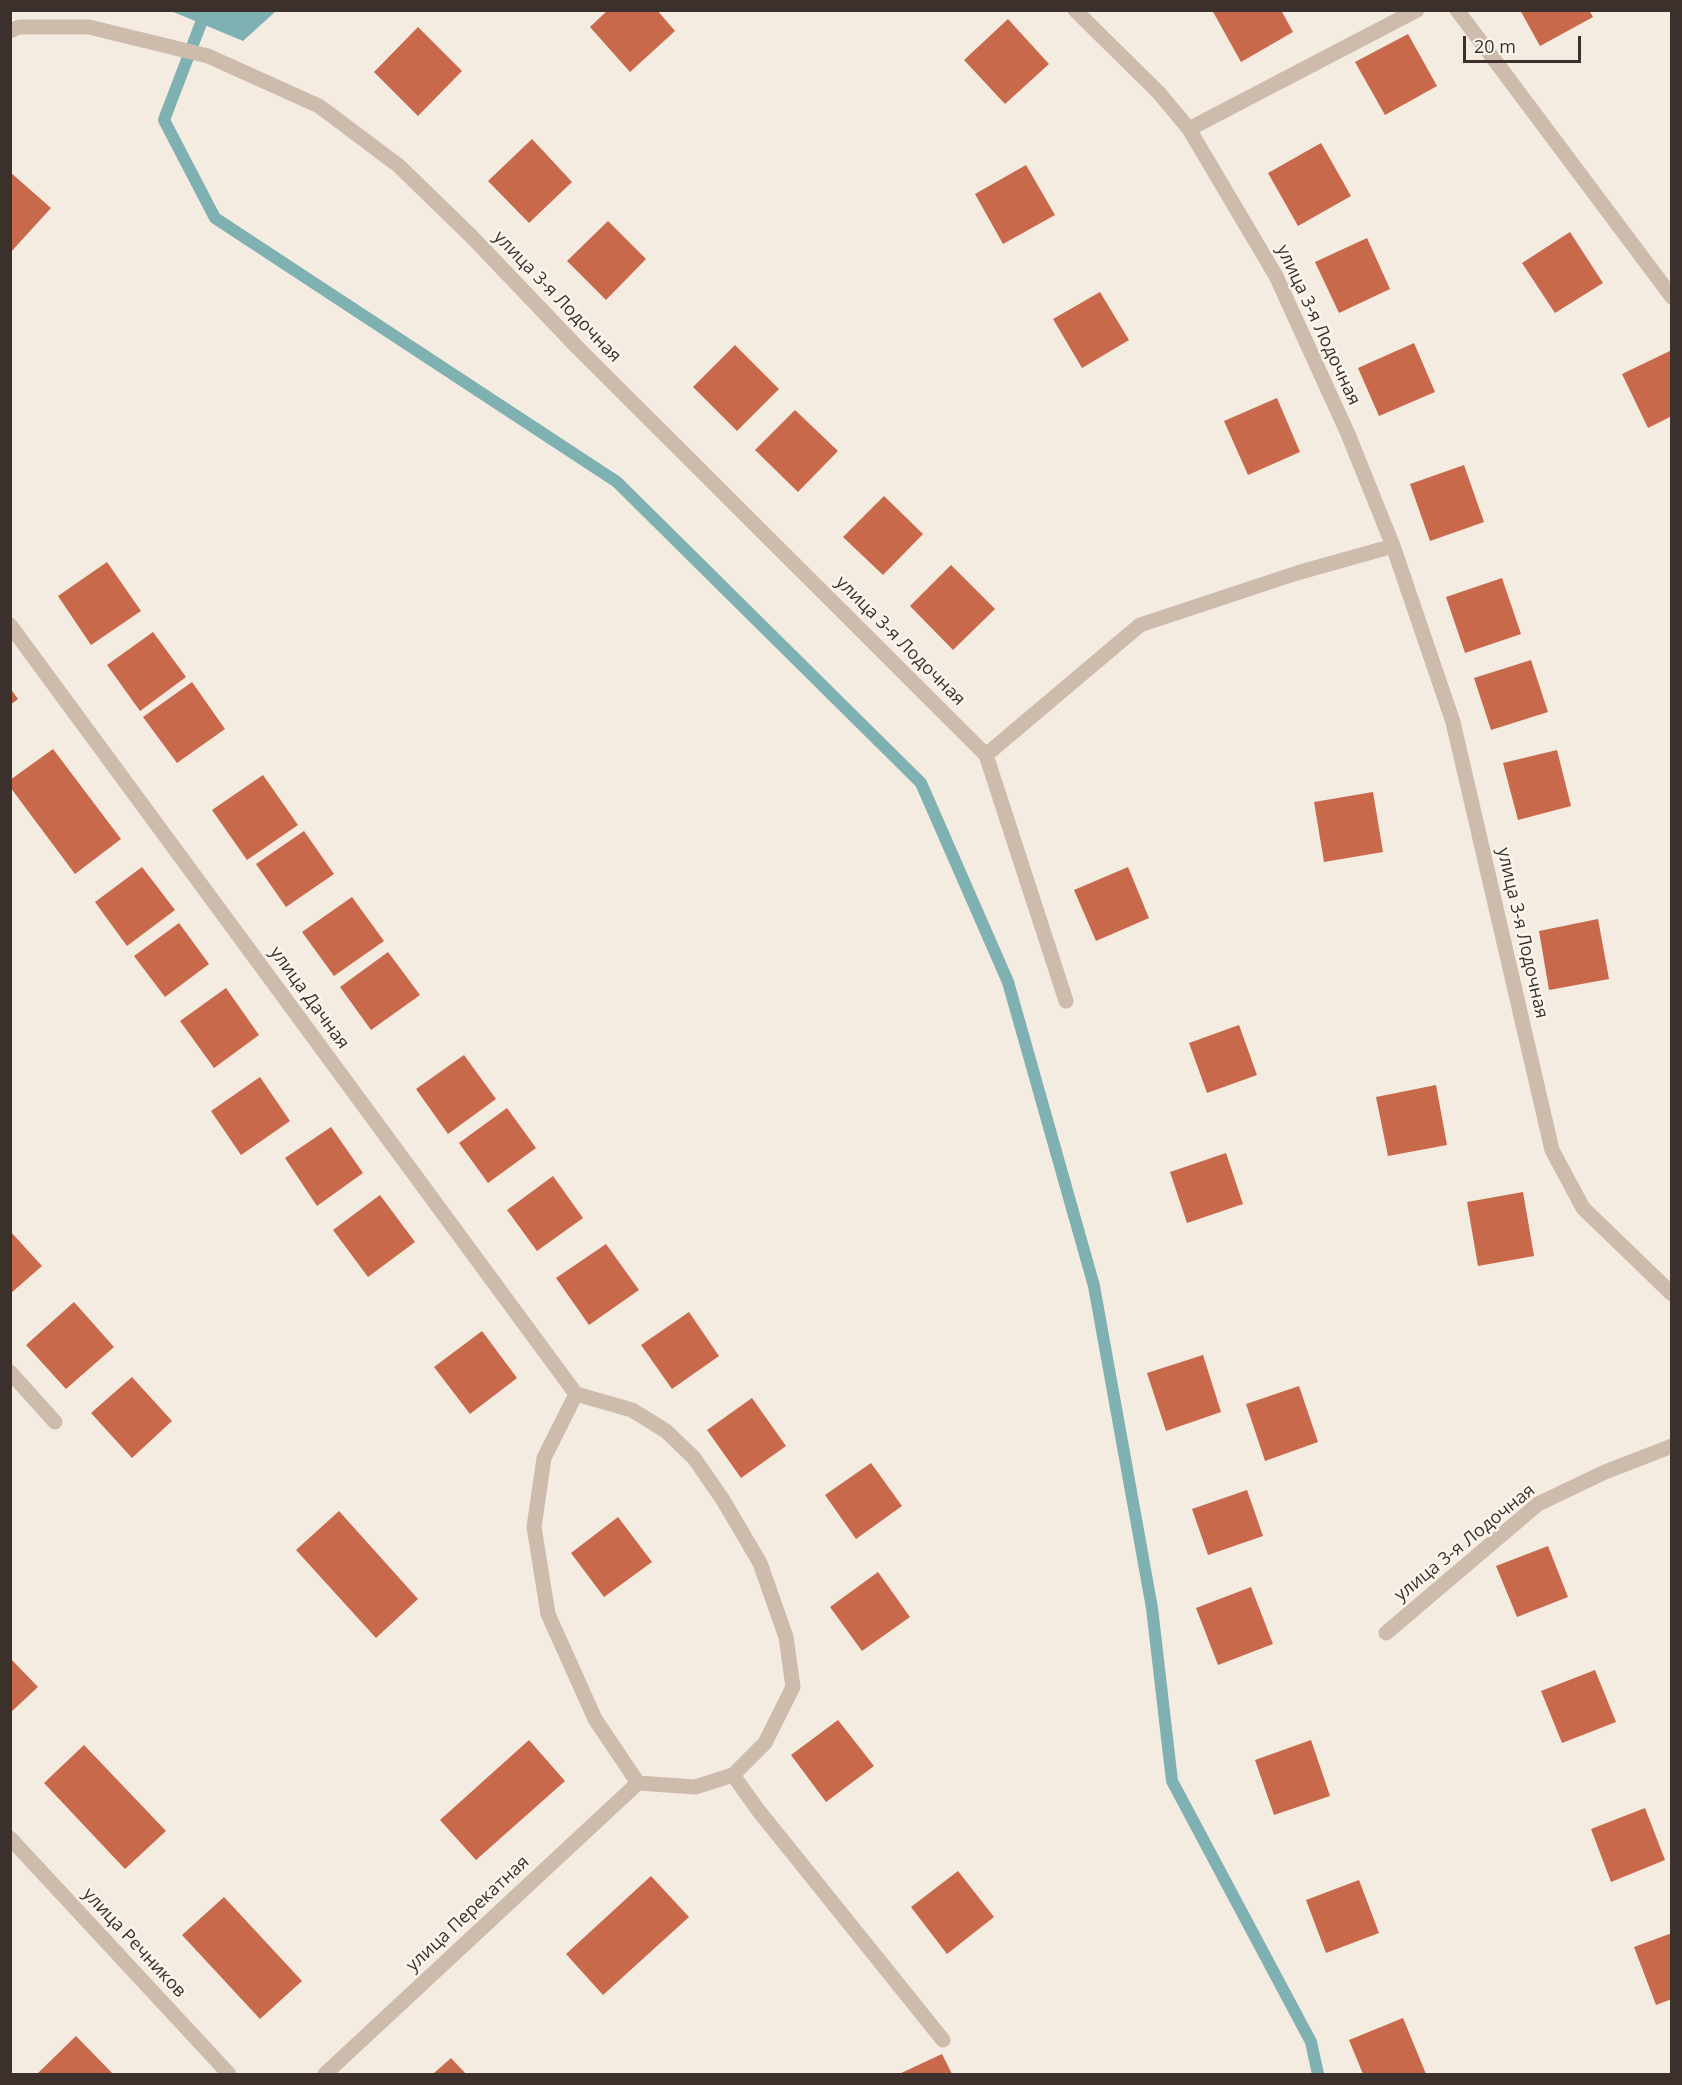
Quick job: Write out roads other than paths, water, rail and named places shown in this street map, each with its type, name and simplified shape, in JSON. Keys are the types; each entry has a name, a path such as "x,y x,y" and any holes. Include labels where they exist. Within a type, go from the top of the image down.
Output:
{"street":[{"name":"улица 3-я Лодочная","path":"1076,10 1159,93 1189,129 1276,276 1348,434 1394,546 1454,722 1552,1150 1583,1208 1671,1294"},
{"path":"1189,129 1417,10"},
{"path":"1457,10 1671,297"},
{"name":"улица 3-я Лодочная","path":"10,31 19,27 89,27 208,56 319,106 399,166 986,755 1066,1001"},
{"path":"986,755 1140,625 1297,573 1394,546"},
{"name":"улица Дачная","path":"10,626 576,1394"},
{"path":"10,1372 56,1422"},
{"path":"576,1394 632,1410 666,1431 694,1458 723,1500 760,1563 786,1637 793,1687 765,1743 733,1775 695,1787 638,1783 595,1719 548,1614 534,1527 544,1458 576,1394"},
{"name":"улица 3-я Лодочная","path":"1386,1633 1538,1504 1605,1472 1671,1446"},
{"path":"733,1775 758,1810 943,2040"},
{"name":"улица Перекатная","path":"325,2074 638,1783"},
{"name":"улица Речников","path":"10,1838 230,2074"}],"water":[{"path":"276,10 243,41 171,11"}],"waterway":[{"path":"206,10 164,120 215,218 617,482 921,783 1008,982 1094,1286 1152,1608 1172,1781 1311,2042 1318,2074"}]}
